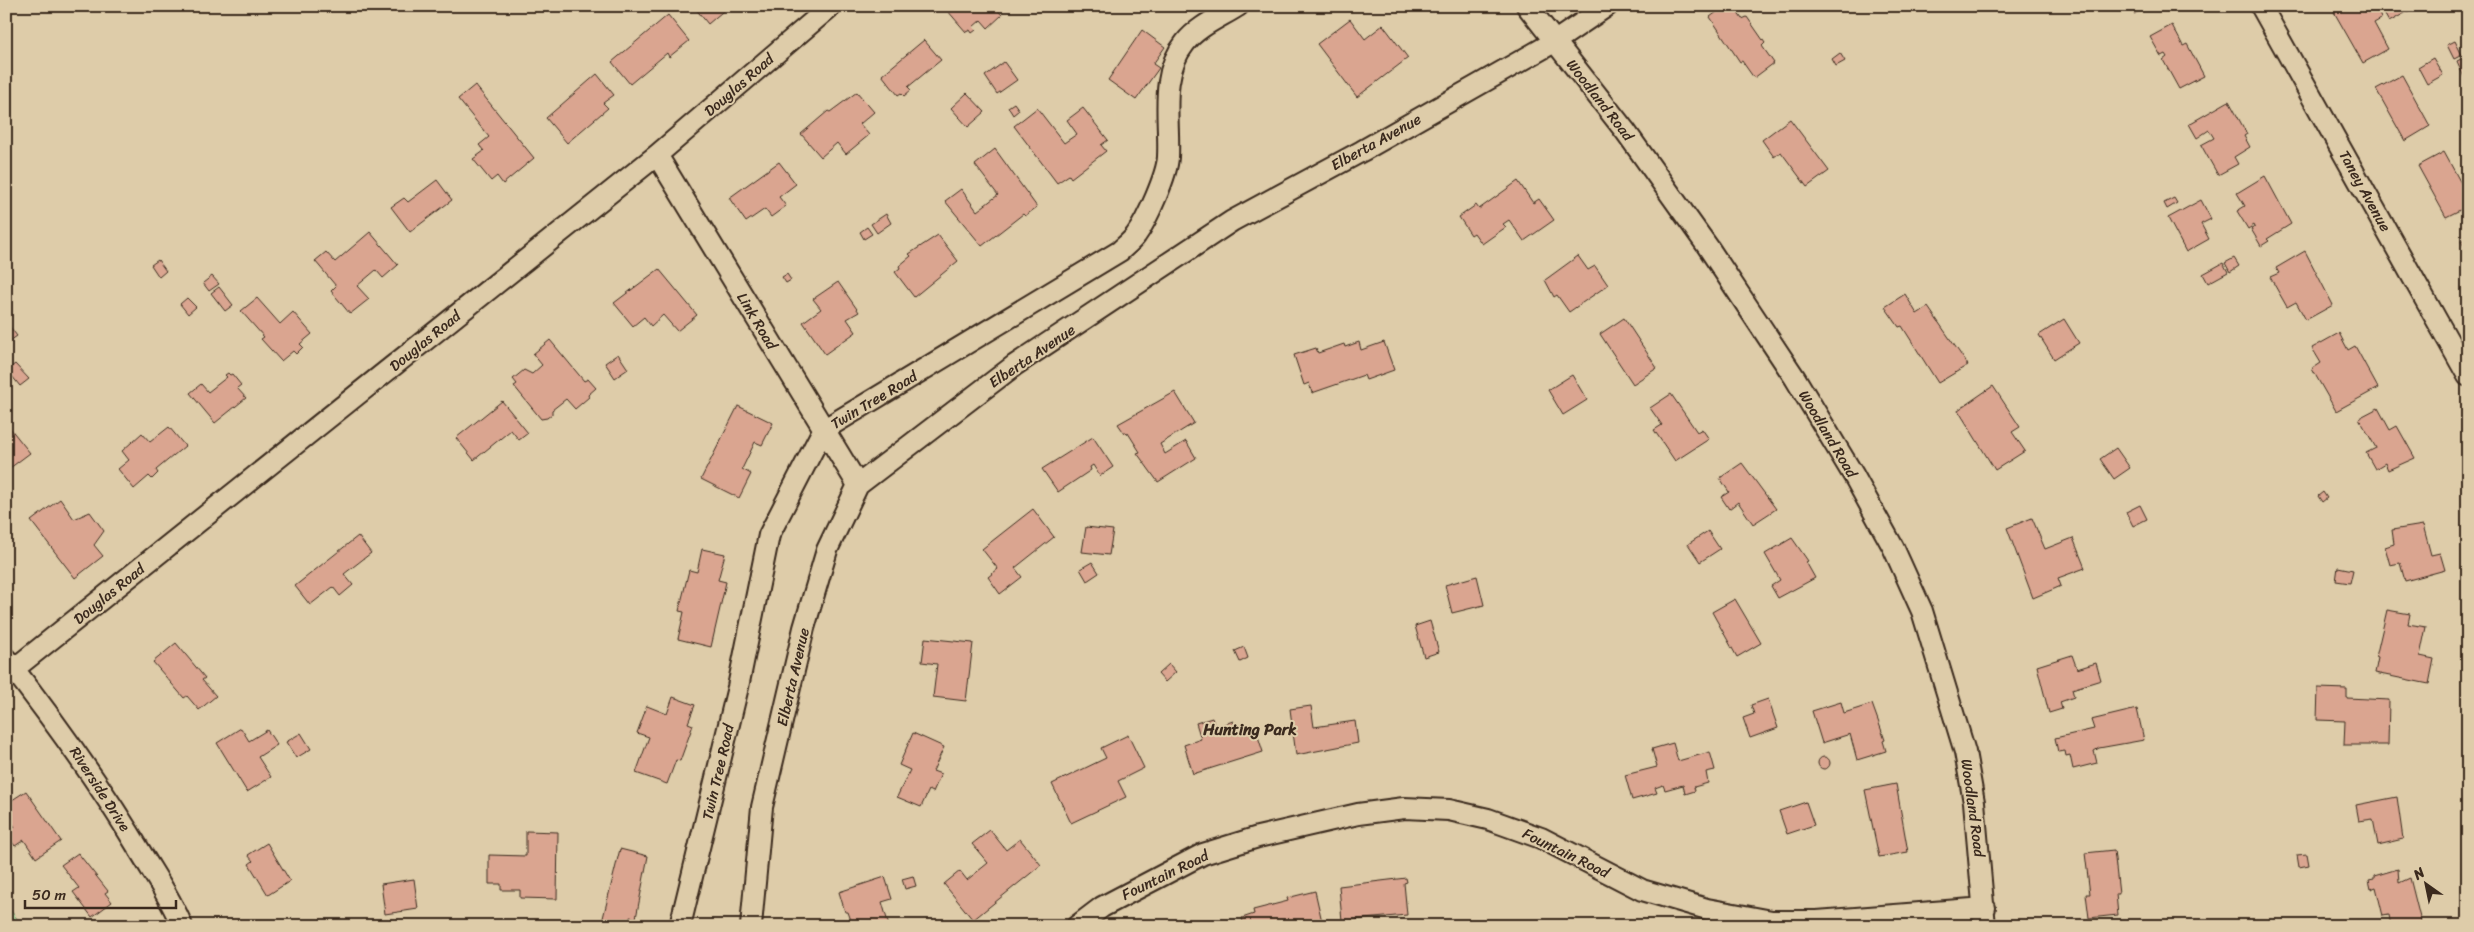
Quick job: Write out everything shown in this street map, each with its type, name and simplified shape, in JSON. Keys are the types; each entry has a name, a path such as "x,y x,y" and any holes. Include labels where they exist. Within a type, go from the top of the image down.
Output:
{"street":[{"name":"Douglas Road","path":"10,664 657,155 831,6"},
{"name":"Twin Tree Road","path":"680,926 738,687 769,535 823,430 1120,251 1137,234 1163,179 1166,166 1167,96 1173,63 1186,40 1203,27 1238,6"},
{"name":"Woodland Road","path":"1527,6 1626,132 1708,247 1795,378 1854,476 1893,547 1922,611 1965,752 1974,802 1985,917"},
{"name":"Elberta Avenue","path":"751,926 762,807 804,628 827,550 858,485 1015,365 1232,220 1370,146 1554,42 1607,6"},
{"name":"Taney Avenue","path":"2261,6 2468,376"},
{"name":"Link Road","path":"657,155 858,485"},
{"name":"Riverside Drive","path":"10,664 76,750 176,910 182,926"},
{"name":"Fountain Road","path":"1078,926 1102,907 1203,854 1258,837 1358,814 1404,808 1449,810 1488,819 1541,838 1642,890 1707,909 1772,921 1985,917"}],"green space":[{"path":"6,905 23,926 6,926"}],"building":[{"path":"696,6 729,6 708,24 695,8"},
{"path":"951,6 999,6 996,8 1002,15 988,28 981,20 973,27 976,30 972,33 970,30 966,32 947,10"},
{"path":"1725,6 1733,6 1742,19 1747,17 1765,43 1762,46 1774,63 1754,78 1742,61 1740,62 1710,17"},
{"path":"2130,6 2147,6 2134,14"},
{"path":"2344,6 2377,6 2381,19 2374,23 2388,49 2363,63 2334,12"},
{"path":"2380,6 2410,6 2412,9 2389,22"},
{"path":"668,15 689,41 669,57 667,53 630,84 612,62"},
{"path":"1350,19 1365,39 1383,25 1408,58 1357,97 1317,44"},
{"path":"2172,25 2183,46 2187,44 2204,76 2179,89 2163,60 2167,57 2165,54 2161,56 2150,37"},
{"path":"1142,30 1165,47 1153,64 1159,68 1136,100 1108,80"},
{"path":"924,40 941,60 908,87 911,90 904,96 901,93 898,95 882,75"},
{"path":"2455,41 2462,55 2454,59 2447,45"},
{"path":"1840,53 1845,61 1836,66 1832,59"},
{"path":"2465,57 2468,63 2466,82 2457,61"},
{"path":"2433,58 2443,75 2427,84 2418,67"},
{"path":"1004,62 1017,80 997,94 985,76"},
{"path":"597,74 614,95 603,103 608,108 567,143 546,118"},
{"path":"2402,75 2430,126 2405,141 2376,89"},
{"path":"475,85 534,158 503,184 497,176 491,181 473,159 484,151 479,145 489,137 458,99"},
{"path":"857,92 874,112 860,124 869,135 846,154 837,143 821,157 801,134 828,111 830,112"},
{"path":"967,93 985,112 968,127 951,108"},
{"path":"2229,101 2247,134 2244,136 2250,147 2234,157 2238,164 2218,175 2201,145 2214,138 2209,130 2197,138 2189,124"},
{"path":"1014,103 1019,110 1013,115 1008,107"},
{"path":"1037,108 1064,143 1077,134 1067,120 1083,108 1108,140 1101,145 1106,151 1071,178 1069,175 1057,183 1014,126"},
{"path":"1790,119 1829,171 1807,187 1781,152 1774,157 1762,140"},
{"path":"995,149 1037,207 1025,216 1023,214 982,246 945,201 961,189 977,211 998,195 975,165"},
{"path":"2444,152 2468,196 2468,206 2446,217 2418,166"},
{"path":"779,162 796,184 779,197 786,206 771,217 765,209 746,222 729,198"},
{"path":"2265,176 2291,224 2267,239 2269,241 2261,246 2251,229 2255,227 2254,225 2248,229 2237,211 2245,206 2237,193"},
{"path":"437,180 452,200 410,232 391,207 404,198 408,202"},
{"path":"1518,181 1533,203 1539,199 1554,220 1524,241 1509,220 1503,224 1506,227 1482,244 1474,233 1471,235 1459,217 1476,205 1479,209"},
{"path":"2174,198 2177,203 2167,209 2164,203"},
{"path":"2201,200 2211,219 2201,224 2209,239 2186,252 2168,218"},
{"path":"886,214 891,223 877,233 871,224"},
{"path":"867,227 872,234 864,239 860,232"},
{"path":"370,232 398,265 383,278 376,270 357,286 369,299 350,314 331,291 336,286 315,261 326,252 335,262"},
{"path":"938,235 958,261 914,297 895,272 911,256 909,254"},
{"path":"2468,237 2468,254 2461,241"},
{"path":"2305,251 2333,305 2306,320 2296,302 2287,307 2270,277 2279,273 2276,268"},
{"path":"1578,256 1588,270 1595,266 1608,285 1569,312 1557,295 1554,297 1545,280"},
{"path":"2234,258 2239,266 2230,272 2225,263"},
{"path":"158,260 166,271 159,277 151,265"},
{"path":"2223,263 2228,272 2208,283 2203,274"},
{"path":"659,269 697,315 677,331 663,315 651,326 644,317 633,326 614,303"},
{"path":"787,274 791,280 786,283 782,277"},
{"path":"212,276 219,284 209,291 203,283"},
{"path":"838,282 859,312 847,319 856,332 825,354 803,322 821,309 813,299"},
{"path":"219,287 233,305 225,311 211,293"},
{"path":"1905,294 1917,314 1928,307 1968,365 1938,383 1902,326 1899,327 1885,307"},
{"path":"187,298 196,307 188,314 180,304"},
{"path":"257,298 280,324 293,312 312,334 300,344 303,347 296,354 293,351 281,361 261,339 264,337 241,311"},
{"path":"1624,318 1657,368 1633,384 1600,334"},
{"path":"2064,319 2079,343 2054,359 2039,335"},
{"path":"6,324 17,336 7,343"},
{"path":"2339,333 2348,350 2355,346 2378,388 2336,411 2312,369 2321,363 2312,348"},
{"path":"550,340 584,381 588,379 596,388 575,409 566,399 552,410 552,414 547,418 541,419 514,386 517,384 513,379 524,370 532,374 542,365 533,354"},
{"path":"1359,342 1361,350 1384,342 1394,370 1366,380 1364,375 1312,393 1309,383 1304,385 1294,355 1316,348 1318,353 1344,344 1345,347"},
{"path":"618,354 628,369 615,378 605,363"},
{"path":"15,364 29,379 20,386 7,370"},
{"path":"228,373 232,374 241,385 237,388 246,398 215,423 190,393 201,384 208,392 227,377 225,375"},
{"path":"1572,375 1587,400 1563,415 1548,390"},
{"path":"1993,386 2020,427 2012,432 2025,451 1995,470 1958,410"},
{"path":"1175,392 1194,423 1160,444 1165,454 1186,441 1196,458 1158,482 1137,453 1140,452 1128,433 1125,434 1118,424"},
{"path":"1671,394 1697,432 1702,429 1709,439 1675,461 1654,430 1662,425 1650,408"},
{"path":"502,401 528,433 519,440 511,430 474,460 456,438"},
{"path":"738,406 773,423 762,445 755,442 742,469 751,474 739,498 701,479"},
{"path":"2378,408 2390,430 2397,426 2415,458 2388,470 2385,463 2375,469 2366,453 2376,448 2359,418"},
{"path":"6,423 30,453 6,471"},
{"path":"169,427 185,446 156,470 158,473 152,479 149,476 134,489 118,469 129,460 122,451 142,433 150,442"},
{"path":"1093,437 1113,467 1100,476 1093,465 1090,467 1091,470 1058,492 1042,469"},
{"path":"2116,448 2130,468 2114,479 2100,459"},
{"path":"1742,463 1776,509 1753,524 1738,502 1729,509 1721,497 1729,492 1720,478"},
{"path":"2323,492 2327,498 2322,502 2318,496"},
{"path":"60,499 74,519 90,512 104,531 94,545 103,556 75,578 31,521"},
{"path":"2140,505 2147,519 2133,526 2126,512"},
{"path":"1033,509 1054,537 1015,568 1022,577 1000,594 988,577 998,569 982,549"},
{"path":"2032,518 2045,549 2073,538 2085,568 2058,578 2061,586 2033,598 2007,528"},
{"path":"2423,525 2431,555 2440,553 2445,570 2405,581 2400,563 2390,565 2385,547 2394,544 2392,530"},
{"path":"1086,527 1113,530 1109,555 1082,552"},
{"path":"1708,531 1720,549 1700,562 1688,544"},
{"path":"358,536 371,553 344,574 353,585 340,596 333,587 310,605 295,586"},
{"path":"1792,538 1808,561 1806,562 1815,578 1778,598 1771,586 1780,580 1765,554"},
{"path":"702,549 725,554 718,580 726,582 711,647 678,639 684,612 679,611 689,570 697,572"},
{"path":"1092,562 1099,573 1087,581 1080,569"},
{"path":"2338,567 2353,570 2350,583 2336,581"},
{"path":"1477,576 1484,605 1452,613 1445,585"},
{"path":"1735,599 1761,643 1737,657 1712,612"},
{"path":"2387,610 2410,614 2408,624 2426,627 2420,656 2434,659 2429,684 2375,673 2378,658 2376,657"},
{"path":"1430,621 1439,652 1424,657 1415,626"},
{"path":"925,638 973,643 966,701 933,697 937,664 922,662"},
{"path":"176,643 205,678 202,680 216,696 199,710 187,696 184,698 153,662"},
{"path":"1244,647 1248,658 1240,662 1235,651"},
{"path":"2072,655 2077,669 2096,663 2101,680 2072,689 2074,697 2060,702 2062,709 2049,713 2037,666"},
{"path":"1169,664 1176,672 1165,682 1158,674"},
{"path":"2318,688 2347,689 2347,698 2389,700 2388,745 2344,745 2345,721 2317,720"},
{"path":"673,697 695,705 688,723 693,725 680,761 676,760 667,784 636,773 649,737 637,733 647,706 667,714"},
{"path":"1768,699 1778,728 1750,738 1743,718 1754,714 1751,705"},
{"path":"1841,702 1844,713 1872,704 1885,740 1883,741 1886,751 1857,760 1850,734 1822,743 1812,711"},
{"path":"1311,706 1314,727 1355,721 1358,743 1296,755 1290,709"},
{"path":"2137,709 2144,740 2099,748 2094,751 2097,763 2073,769 2070,755 2066,756 2065,751 2058,752 2055,738 2094,729 2091,720"},
{"path":"1212,718 1217,734 1224,732 1222,725 1233,721 1236,730 1254,724 1263,752 1193,774 1184,745 1201,739 1196,723"},
{"path":"241,728 249,741 267,730 277,745 258,757 271,777 247,792 217,743"},
{"path":"301,733 311,749 296,758 286,742"},
{"path":"913,733 944,747 933,771 941,774 933,792 929,790 921,807 897,797 910,770 899,765"},
{"path":"1128,735 1144,768 1118,781 1126,797 1071,823 1052,784 1106,758 1101,748"},
{"path":"1673,743 1678,761 1710,752 1715,770 1706,772 1708,783 1694,787 1695,791 1685,794 1683,785 1665,790 1663,785 1655,788 1657,793 1632,800 1625,775 1657,767 1652,749"},
{"path":"1826,757 1829,758 1829,768 1822,769 1819,768 1818,761 1819,758"},
{"path":"1896,784 1908,852 1879,857 1865,790"},
{"path":"26,791 61,841 36,858 24,840 15,846 6,834 15,827 6,814 6,804"},
{"path":"2397,797 2403,839 2378,845 2373,819 2359,821 2356,805"},
{"path":"1806,802 1814,825 1787,834 1779,811"},
{"path":"990,830 1006,850 1020,839 1041,865 973,920 944,884 960,871 967,880 988,863 972,844"},
{"path":"526,831 558,832 557,899 520,898 520,890 501,890 501,884 489,884 489,855 526,856"},
{"path":"267,843 290,881 268,895 249,864 253,861 248,855"},
{"path":"620,849 648,856 636,918 630,917 628,926 601,926"},
{"path":"2114,850 2119,894 2116,894 2118,915 2089,918 2086,894 2090,894 2085,853"},
{"path":"78,853 108,891 105,893 112,902 92,917 73,892 79,888 61,865"},
{"path":"2307,854 2309,865 2299,867 2297,855"},
{"path":"2398,869 2399,883 2410,878 2422,926 2391,926 2389,915 2383,916 2376,887 2371,889 2369,880 2374,879 2374,876"},
{"path":"913,876 916,886 905,889 902,879"},
{"path":"885,877 892,899 882,902 889,926 853,926 848,912 845,912 839,892"},
{"path":"1406,878 1407,882 1404,883 1407,915 1342,921 1339,886"},
{"path":"414,879 418,909 385,914 381,884"},
{"path":"1315,891 1323,926 1244,926 1242,918 1254,914 1253,910 1288,901 1287,898"}],"district":[{"name":"Hunting Park","path":"1250,729"}]}
